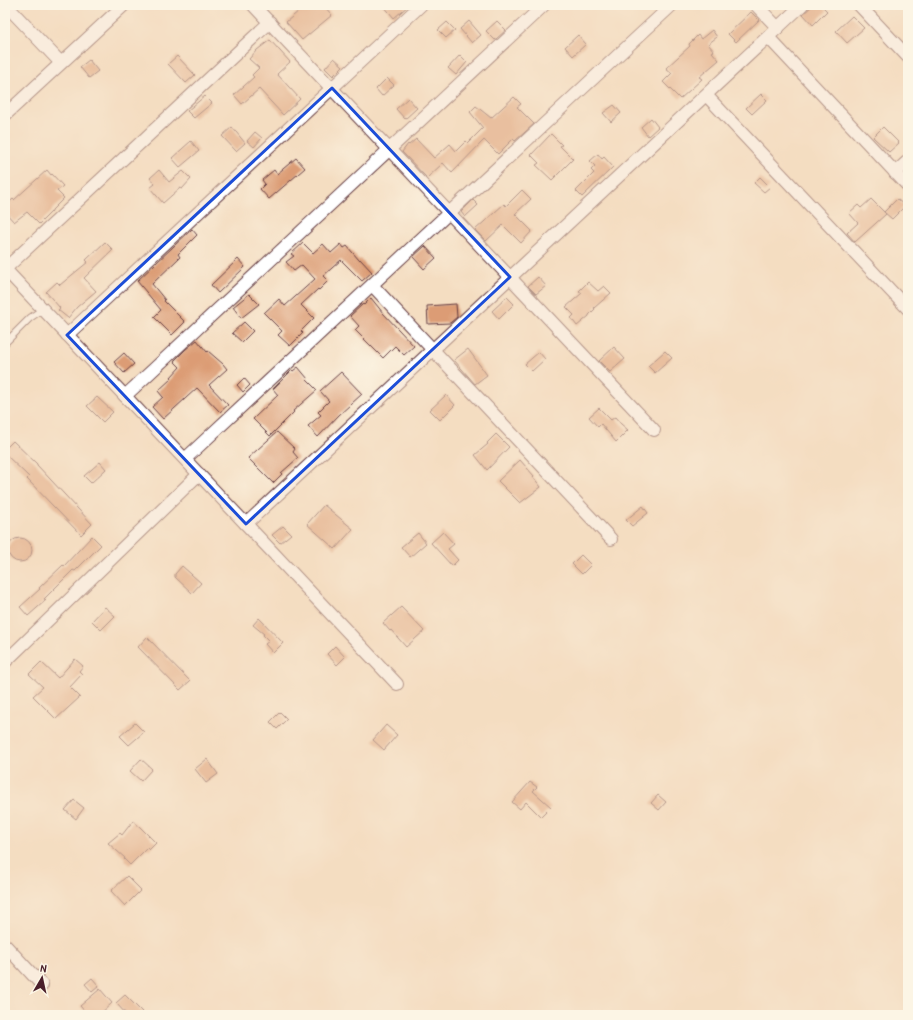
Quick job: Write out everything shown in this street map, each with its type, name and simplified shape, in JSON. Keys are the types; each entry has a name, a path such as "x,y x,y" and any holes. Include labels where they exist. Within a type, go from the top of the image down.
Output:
{"street":[{"path":"6,5 61,63"},
{"path":"5,115 124,5"},
{"path":"67,335 421,5"},
{"path":"125,396 544,5"},
{"path":"185,459 672,5"},
{"path":"756,5 778,28"},
{"path":"246,524 802,5"},
{"path":"859,5 908,57"},
{"path":"257,6 270,22 654,430"},
{"path":"270,22 5,269 397,684"},
{"path":"768,37 908,186"},
{"path":"706,95 908,309"},
{"path":"896,172 908,161"},
{"path":"372,285 611,539"},
{"path":"5,662 199,474"},
{"path":"5,945 42,985"}],"lane":[{"path":"5,344 30,318 43,309"}],"highlighted area":[{"path":"332,88 510,277 246,524 67,335"}],"building":[{"path":"306,5 323,5 332,15 302,40 286,22"},
{"path":"383,5 409,5 394,18"},
{"path":"813,5 821,5 827,11 813,25 803,14"},
{"path":"751,12 759,20 736,42 728,34"},
{"path":"852,16 864,28 847,43 836,31"},
{"path":"469,21 481,35 472,43 460,29"},
{"path":"497,21 506,30 495,40 486,31"},
{"path":"447,22 455,30 446,38 438,30"},
{"path":"712,30 717,37 708,44 714,51 712,52 719,60 699,77 702,79 680,99 663,82 672,73 666,68 690,46 689,44 698,35 701,39"},
{"path":"578,35 586,44 573,56 565,47"},
{"path":"270,40 290,62 277,74 300,99 283,115 259,89 242,104 234,95 254,77 252,75 259,68 249,59 257,50"},
{"path":"460,55 467,62 456,75 448,68"},
{"path":"177,56 195,75 186,83 168,64"},
{"path":"334,58 343,66 333,76 325,68"},
{"path":"89,60 98,71 89,78 80,67"},
{"path":"387,78 394,85 382,96 376,89"},
{"path":"761,94 767,100 752,114 746,108"},
{"path":"205,96 212,103 194,118 187,111"},
{"path":"514,97 521,104 517,107 534,124 515,141 513,139 498,154 484,140 452,173 443,163 427,178 402,152 408,144 409,145 416,139 434,158 450,144 456,151 466,141 468,143 483,128 470,112 476,106 491,118"},
{"path":"408,98 417,108 405,119 396,109"},
{"path":"614,105 621,113 611,122 603,113"},
{"path":"651,118 658,127 648,136 641,127"},
{"path":"232,127 245,143 236,151 222,136"},
{"path":"883,127 899,143 889,152 873,137"},
{"path":"255,132 262,138 254,147 247,141"},
{"path":"551,134 573,159 552,180 536,165 539,163 531,155"},
{"path":"191,141 199,151 180,167 172,158"},
{"path":"598,154 602,159 604,157 613,167 582,197 576,191 594,173 591,170 595,166 590,161"},
{"path":"296,158 305,168 269,199 260,189 265,184 262,180 274,170 277,174"},
{"path":"47,170 63,186 57,191 64,198 39,224 27,212 14,222 5,212 5,206 13,199 14,200"},
{"path":"159,170 169,182 183,171 191,179 182,189 180,188 163,203 150,188 155,184 150,178"},
{"path":"760,177 770,187 764,192 754,183"},
{"path":"522,190 531,199 515,214 532,231 521,243 503,225 486,241 475,230 504,204 506,206"},
{"path":"871,199 886,214 855,242 847,233 858,223 849,213 858,205 861,208"},
{"path":"897,199 905,206 892,219 884,212"},
{"path":"473,200 478,205 465,217 461,212"},
{"path":"192,229 197,235 178,254 180,257 152,284 165,300 164,301 185,322 172,335 154,317 161,310 137,281"},
{"path":"105,242 113,250 84,278 96,291 77,307 68,318 58,310 60,308 46,292 57,282 60,285 88,262 86,260"},
{"path":"303,243 313,253 323,244 331,253 341,244 344,248 347,246 372,272 362,281 341,260 323,276 328,281 301,305 314,318 301,331 303,333 290,346 278,335 282,331 264,313 279,299 285,306 315,279 302,265 294,271 286,262 294,256 291,254"},
{"path":"425,246 436,258 424,269 413,257"},
{"path":"238,259 245,267 218,293 211,285"},
{"path":"538,277 546,286 536,294 528,286"},
{"path":"588,282 598,291 604,286 611,293 577,326 571,318 574,315 566,307 582,293 579,291"},
{"path":"249,294 259,304 241,318 233,307"},
{"path":"507,297 514,304 499,319 492,311"},
{"path":"371,298 414,346 404,355 395,346 383,358 355,330 359,326 350,316"},
{"path":"456,304 457,317 450,323 428,324 427,306"},
{"path":"244,322 253,331 242,342 232,333"},
{"path":"197,340 207,352 208,351 227,369 209,385 228,405 220,412 197,388 163,419 152,407 163,397 158,391 172,378 171,377 180,367 174,361"},
{"path":"614,347 625,359 610,372 599,361"},
{"path":"468,349 487,375 475,384 454,360"},
{"path":"665,351 672,358 655,373 648,366"},
{"path":"539,352 545,359 532,371 525,364"},
{"path":"124,353 134,364 124,373 114,362"},
{"path":"298,367 308,379 307,380 317,390 293,411 294,412 270,436 253,419 278,395 273,389 292,370 293,371"},
{"path":"341,372 362,394 318,437 308,426 321,415 318,412 329,401 320,391"},
{"path":"244,378 250,385 243,392 237,385"},
{"path":"446,395 455,405 440,420 430,410"},
{"path":"97,397 113,412 103,422 87,406"},
{"path":"599,408 611,420 615,417 628,430 616,442 601,424 598,427 589,417"},
{"path":"277,432 295,449 293,452 298,458 281,473 282,474 273,483 248,458"},
{"path":"496,434 509,447 487,470 475,455 488,444 487,443"},
{"path":"13,441 37,464 92,524 81,535 27,479 29,477 5,454 5,449"},
{"path":"520,460 534,476 533,477 541,487 520,503 498,481"},
{"path":"100,462 106,469 91,483 84,476"},
{"path":"324,505 353,529 335,549 307,524"},
{"path":"643,506 648,513 632,526 626,520"},
{"path":"283,526 291,534 280,543 272,535"},
{"path":"443,532 454,544 448,549 458,560 452,566 431,543"},
{"path":"418,533 426,543 410,557 401,547"},
{"path":"92,536 101,545 75,571 73,570 44,599 46,600 28,616 20,607 63,565 64,566"},
{"path":"20,538 28,542 32,550 28,558 20,562 12,558 8,550 12,542"},
{"path":"581,555 591,565 582,574 572,564"},
{"path":"182,566 201,583 192,593 175,577 175,574"},
{"path":"105,607 115,616 101,630 92,621"},
{"path":"401,607 424,631 406,647 383,623"},
{"path":"259,618 283,643 273,653 265,644 269,641 263,635 264,634 253,625"},
{"path":"147,637 190,681 180,690 138,647"},
{"path":"335,646 345,657 337,665 327,654"},
{"path":"75,659 83,666 79,671 82,674 70,687 80,697 56,719 33,696 43,687 29,674 41,662 58,678"},
{"path":"280,712 287,719 277,729 270,722"},
{"path":"135,723 144,732 129,745 120,736"},
{"path":"386,725 397,735 384,750 373,740"},
{"path":"141,759 152,769 141,781 130,771"},
{"path":"207,759 218,774 206,783 195,769"},
{"path":"530,782 537,787 533,791 551,807 541,817 526,802 520,809 512,802"},
{"path":"658,795 666,802 659,810 651,803"},
{"path":"74,800 84,808 76,819 65,810"},
{"path":"133,821 156,843 149,850 147,848 130,865 124,859 125,858 108,843 120,833 122,835"},
{"path":"127,876 141,890 125,906 111,891"},
{"path":"92,978 99,986 92,992 85,984"},
{"path":"100,989 112,1003 99,1015 88,1015 80,1006"},
{"path":"125,995 145,1015 127,1015 116,1003"}]}
